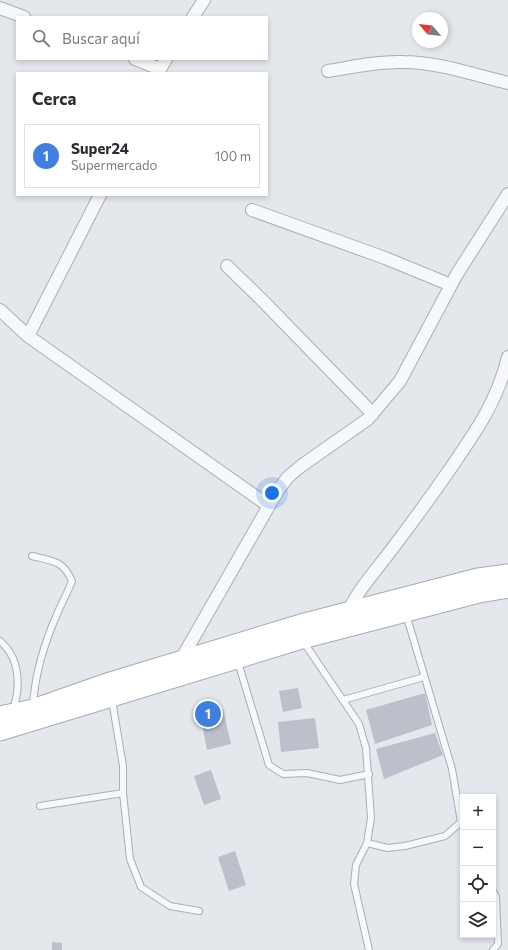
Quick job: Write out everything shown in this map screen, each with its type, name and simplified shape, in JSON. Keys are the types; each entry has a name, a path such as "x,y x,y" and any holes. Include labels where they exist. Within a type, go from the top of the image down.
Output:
{"main road":[{"path":"404,605 478,578 508,574"},
{"path":"34,715 235,651 345,620 404,605 508,588"},
{"path":"6,722 112,696 177,669"}],"street":[{"path":"194,16 204,0"},
{"path":"0,8 21,16"},
{"path":"137,60 161,67"},
{"path":"328,71 382,62 405,62 445,68 508,83"},
{"path":"177,669 269,506 288,477 355,429 373,414 400,381 451,285 508,194"},
{"path":"28,336 99,196"},
{"path":"252,210 384,258 451,285"},
{"path":"227,266 373,414"},
{"path":"0,310 28,336 269,506"},
{"path":"345,620 473,436 491,406 504,375 508,357"}],"lane":[{"path":"32,556 61,563 68,571 72,581 58,612 39,668 34,690 34,715"},
{"path":"404,605 452,769 460,813"},
{"path":"301,632 359,724 366,748 371,818 367,843 356,865 354,884 370,950"},
{"path":"0,640 12,653 17,669 18,694 6,722"},
{"path":"235,651 269,765 283,774 307,773 340,780 369,774"},
{"path":"343,700 424,677"},
{"path":"112,696 123,766 123,793 130,858 141,887 170,906 199,911"},
{"path":"40,806 123,793"},
{"path":"367,843 388,848 405,846 445,836 460,825"},
{"path":"493,950 498,944 496,897"}],"building":[{"path":"298,688 302,708 283,712 279,691"},
{"path":"425,693 432,725 375,744 366,710"},
{"path":"223,709 231,744 207,750 200,714"},
{"path":"315,718 319,748 281,752 278,722"},
{"path":"435,733 443,755 384,779 376,749"},
{"path":"211,770 221,799 204,805 194,776"},
{"path":"235,851 246,885 229,891 218,857"},
{"path":"52,942 62,943 62,950 52,950"}],"place":[{"name":"Super24","path":"208,714"}]}
